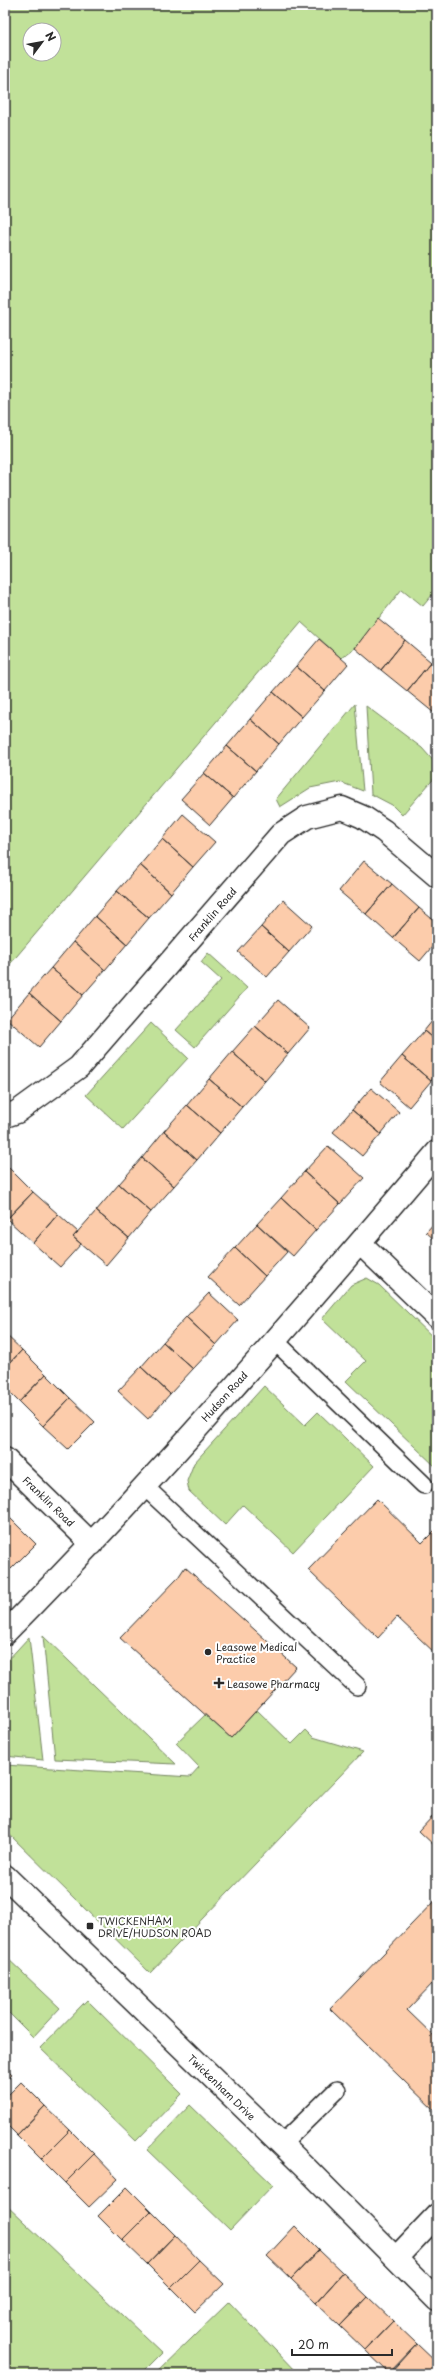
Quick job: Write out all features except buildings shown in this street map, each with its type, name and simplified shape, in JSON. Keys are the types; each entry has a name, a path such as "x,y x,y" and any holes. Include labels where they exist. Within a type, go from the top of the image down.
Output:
{"street":[{"name":"Franklin Road","path":"5,1116 17,1112 80,1067 281,834 307,817 342,808 363,817 384,831 437,876"},
{"name":"Hudson Road","path":"5,1633 92,1544 360,1243 437,1152"},
{"path":"360,1243 437,1317"},
{"name":"Franklin Road","path":"5,1459 92,1544"},
{"name":"Twickenham Drive","path":"5,1876 282,2144 437,2300"},
{"path":"396,2258 437,2215"}],"lane":[{"path":"274,1340 424,1484"},
{"path":"144,1486 357,1686"},
{"path":"282,2144 337,2090"}],"green space":[{"path":"5,5 437,5 437,589 423,606 402,589 355,648 341,658 301,622 5,970"},
{"path":"355,704 363,791 340,782 310,788 280,807 276,799"},
{"path":"366,706 422,748 437,765 437,775 402,815 392,805 371,794"},
{"path":"208,953 247,988 195,1047 176,1030 221,980 201,962"},
{"path":"151,1023 188,1058 123,1129 86,1095"},
{"path":"367,1278 379,1285 437,1341 437,1468 346,1381 366,1361 322,1319 351,1285"},
{"path":"264,1386 305,1425 318,1412 374,1466 293,1552 243,1505 225,1525 189,1491 187,1481 194,1463"},
{"path":"43,1636 176,1764 55,1759"},
{"path":"29,1637 43,1760 5,1756 5,1663"},
{"path":"257,1710 292,1744 306,1730 313,1737 363,1752 150,1973 5,1830 5,1765 190,1777 199,1767 176,1743 205,1715 231,1738"},
{"path":"5,1956 60,2008 33,2037 5,2009"},
{"path":"87,2000 182,2094 136,2141 40,2048"},
{"path":"190,2105 273,2185 230,2230 147,2150"},
{"path":"5,2204 162,2353 141,2374 5,2374"},
{"path":"229,2302 298,2374 155,2374"}],"place":[{"name":"Leasowe Medical Practice","path":"208,1652"},
{"name":"Leasowe Pharmacy","path":"219,1683"},
{"name":"TWICKENHAM DRIVE/HUDSON ROAD","path":"90,1926"}]}
